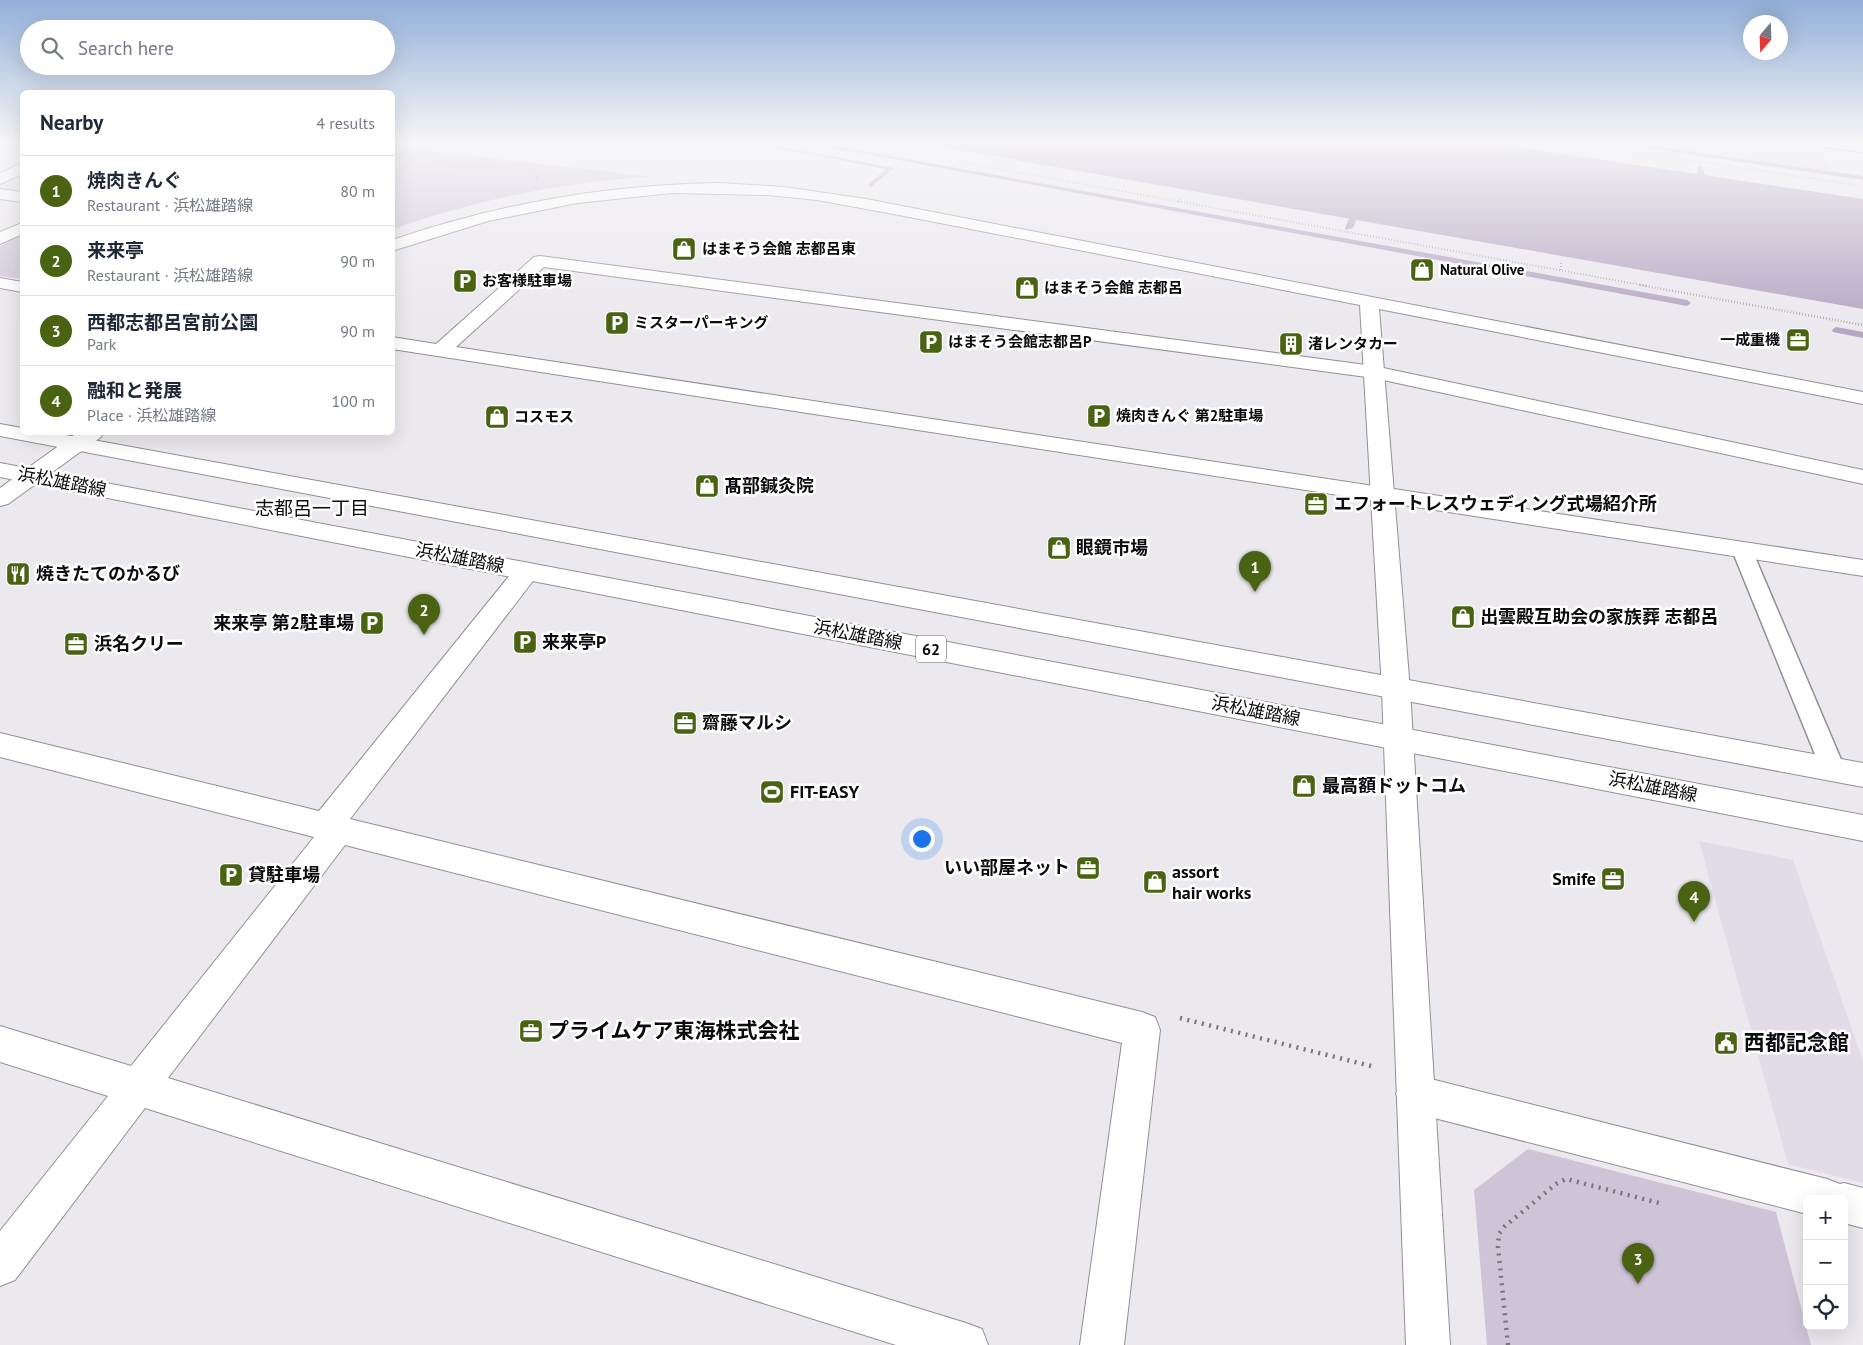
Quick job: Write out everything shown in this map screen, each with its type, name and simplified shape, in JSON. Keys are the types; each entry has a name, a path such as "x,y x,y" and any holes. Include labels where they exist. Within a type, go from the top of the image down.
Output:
{"street":[{"path":"395,245 485,216 556,202"},
{"path":"855,202 1863,398"},
{"path":"0,239 20,229"},
{"path":"440,351 540,261 1374,372 1863,478"},
{"path":"0,283 20,287"},
{"path":"1369,302 1396,690 1428,1345"},
{"path":"395,344 1863,568"},
{"path":"0,430 20,432"},
{"path":"53,435 85,438 1396,690 1863,775"},
{"path":"0,499 85,438"},
{"name":"浜松雄踏線","path":"0,470 1863,828"},
{"path":"0,1265 139,1087 331,828 527,571"},
{"path":"0,745 1142,1030 1102,1345"},
{"path":"0,1044 966,1345"},
{"path":"1416,1094 1811,1195"},
{"path":"1848,1204 1863,1208"}],"lane":[{"path":"1742,550 1833,769"}],"path":[{"path":"1178,202 1863,325"},
{"path":"1561,263 1561,271"},
{"path":"1142,1030 1164,1014 1376,1067"},
{"path":"1508,1345 1498,1247 1499,1234 1505,1226 1556,1184 1566,1179 1659,1203 1650,1154"}],"shaded area":[{"path":"395,202 486,202 456,209 395,228"},
{"path":"1254,202 1863,202 1863,309"},
{"path":"20,236 20,279 0,276 0,246"},
{"path":"1699,841 1793,860 1863,1061 1863,1183 1788,1164"},
{"path":"1528,1149 1776,1212 1803,1315 1803,1330 1807,1330 1811,1345 1487,1345 1474,1190"}],"waterway":[{"path":"1132,202 1687,303"},
{"path":"1349,228 1359,205"},
{"path":"1836,330 1863,335"}],"place":[{"name":"はまそう会館 志都呂東","path":"684,249"},
{"name":"Natural Olive","path":"1422,270"},
{"name":"お客様駐車場","path":"465,281"},
{"name":"はまそう会館 志都呂","path":"1027,288"},
{"name":"ミスターパーキング","path":"617,323"},
{"name":"一成重機","path":"1798,340"},
{"name":"はまそう会館志都呂P","path":"931,342"},
{"name":"渚レンタカー","path":"1291,344"},
{"name":"焼肉きんぐ 第2駐車場","path":"1099,416"},
{"name":"コスモス","path":"497,417"},
{"name":"髙部鍼灸院","path":"707,486"},
{"name":"エフォートレスウェディング式場紹介所","path":"1316,504"},
{"name":"眼鏡市場","path":"1059,548"},
{"name":"焼きたてのかるび","path":"18,574"},
{"name":"焼肉きんぐ","path":"1255,592"},
{"name":"出雲殿互助会の家族葬 志都呂","path":"1463,617"},
{"name":"来来亭 第2駐車場","path":"372,623"},
{"name":"来来亭","path":"424,635"},
{"name":"来来亭P","path":"525,642"},
{"name":"浜名クリー","path":"76,644"},
{"name":"齋藤マルシ","path":"685,723"},
{"name":"最高額ドットコム","path":"1304,786"},
{"name":"FIT-EASY","path":"772,792"},
{"name":"いい部屋ネット","path":"1088,868"},
{"name":"貸駐車場","path":"231,875"},
{"name":"Smife","path":"1613,879"},
{"name":"assort hair works","path":"1155,882"},
{"name":"融和と発展","path":"1694,922"},
{"name":"プライムケア東海株式会社","path":"531,1031"},
{"name":"西都記念館","path":"1726,1043"},
{"name":"西都志都呂宮前公園","path":"1638,1284"}],"district":[{"name":"志都呂一丁目","path":"312,508"}]}
